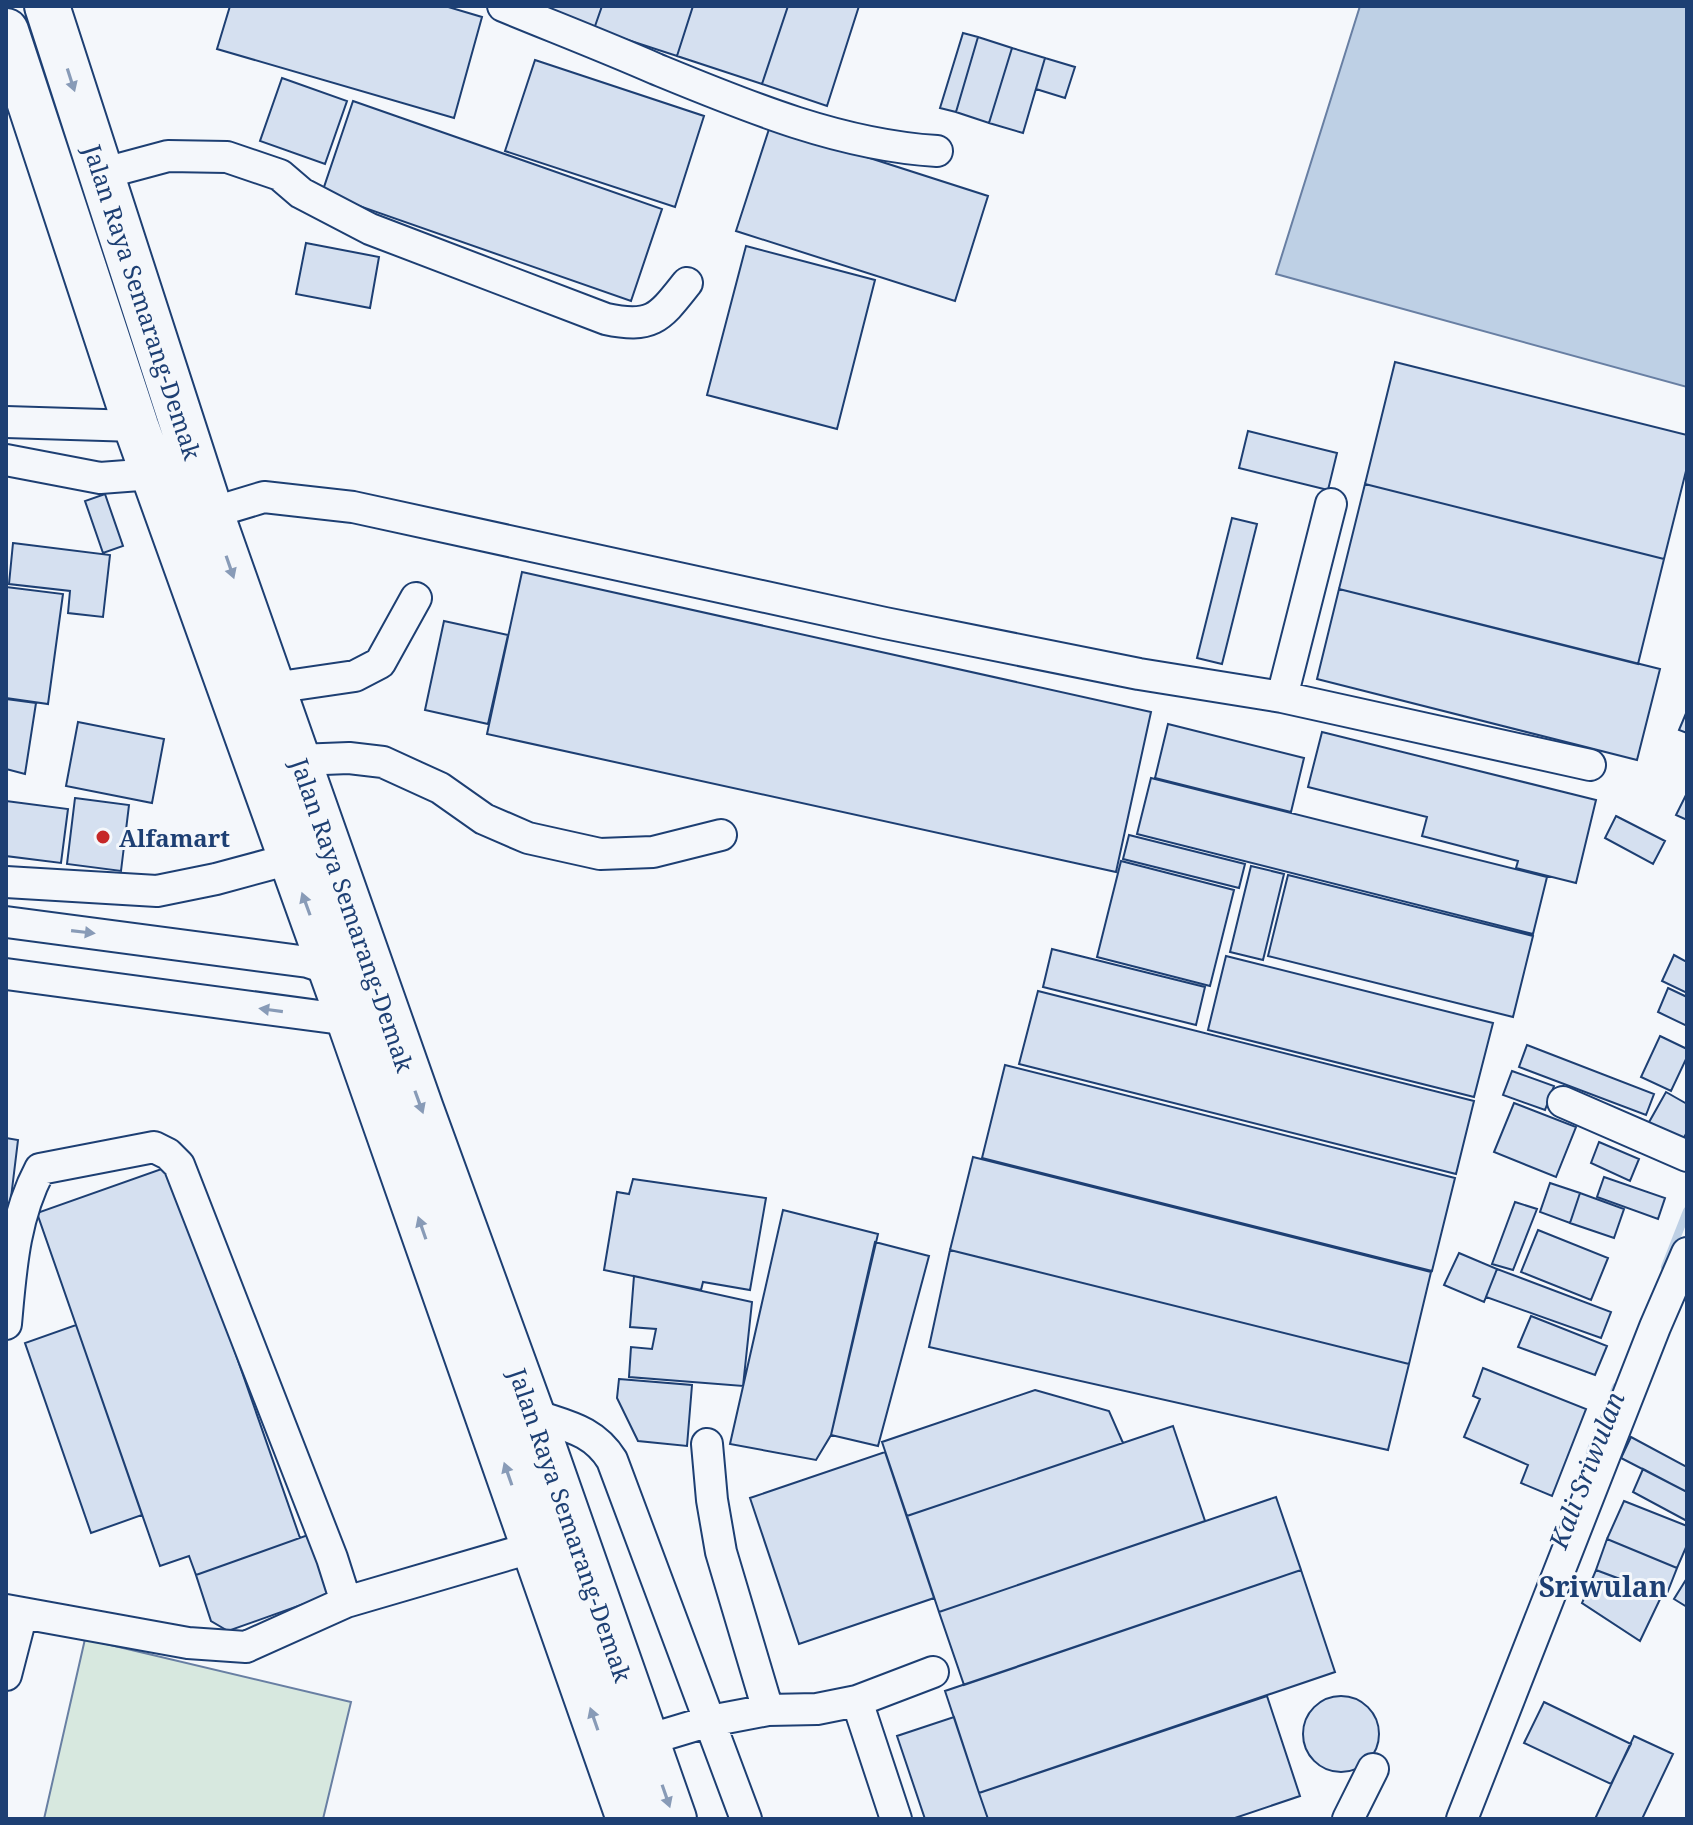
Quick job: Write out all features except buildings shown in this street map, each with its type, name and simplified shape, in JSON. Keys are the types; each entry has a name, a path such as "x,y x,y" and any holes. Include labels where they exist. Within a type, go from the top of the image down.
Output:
{"highway":[{"name":"Jalan Raya Semarang-Demak","path":"47,6 211,513 674,1819"},
{"name":"Jalan Raya Semarang-Demak","path":"6,31 136,426 349,1020 629,1819"}],"street":[{"path":"503,6 743,105 868,144 937,151"},
{"path":"101,174 168,156 227,157 280,175 301,193 370,229 622,323 641,323 663,314 687,283"},
{"path":"6,422 136,426"},
{"path":"6,460 100,478 153,474"},
{"path":"211,513 264,497 353,507 885,623 1139,674 1282,697 1590,765"},
{"path":"1282,697 1331,504"},
{"path":"273,688 355,676 380,663 416,598"},
{"path":"298,760 349,758 383,762 440,788 484,819 528,838 600,854 653,852 721,835"},
{"path":"6,882 157,891 290,859"},
{"path":"6,922 308,962 329,969"},
{"path":"6,974 349,1020"},
{"path":"1563,1102 1687,1156"},
{"path":"6,1324 14,1241 30,1187 40,1169 154,1147 168,1154 179,1165 332,1558 346,1602"},
{"path":"1462,1819 1655,1327 1687,1253"},
{"path":"532,1414 593,1436 612,1460 746,1819"},
{"path":"707,1444 721,1552 768,1710"},
{"path":"6,1675 14,1612 188,1643 246,1647 346,1602 534,1547"},
{"path":"647,1740 710,1721 768,1710 817,1709 857,1701 933,1672"},
{"path":"857,1701 896,1819"},
{"path":"1348,1819 1373,1769"}],"shaded area":[{"path":"85,1639 351,1702 323,1819 44,1819"}],"water":[{"path":"1360,6 1687,6 1687,387 1276,274"}],"waterway":[{"name":"Kali Sriwulan","path":"1665,1267 1687,1211"},
{"name":"Kali Sriwulan","path":"1590,1452 1616,1387"}],"place":[{"name":"Alfamart","path":"103,837"}],"district":[{"name":"Sriwulan","path":"1603,1586"}]}
